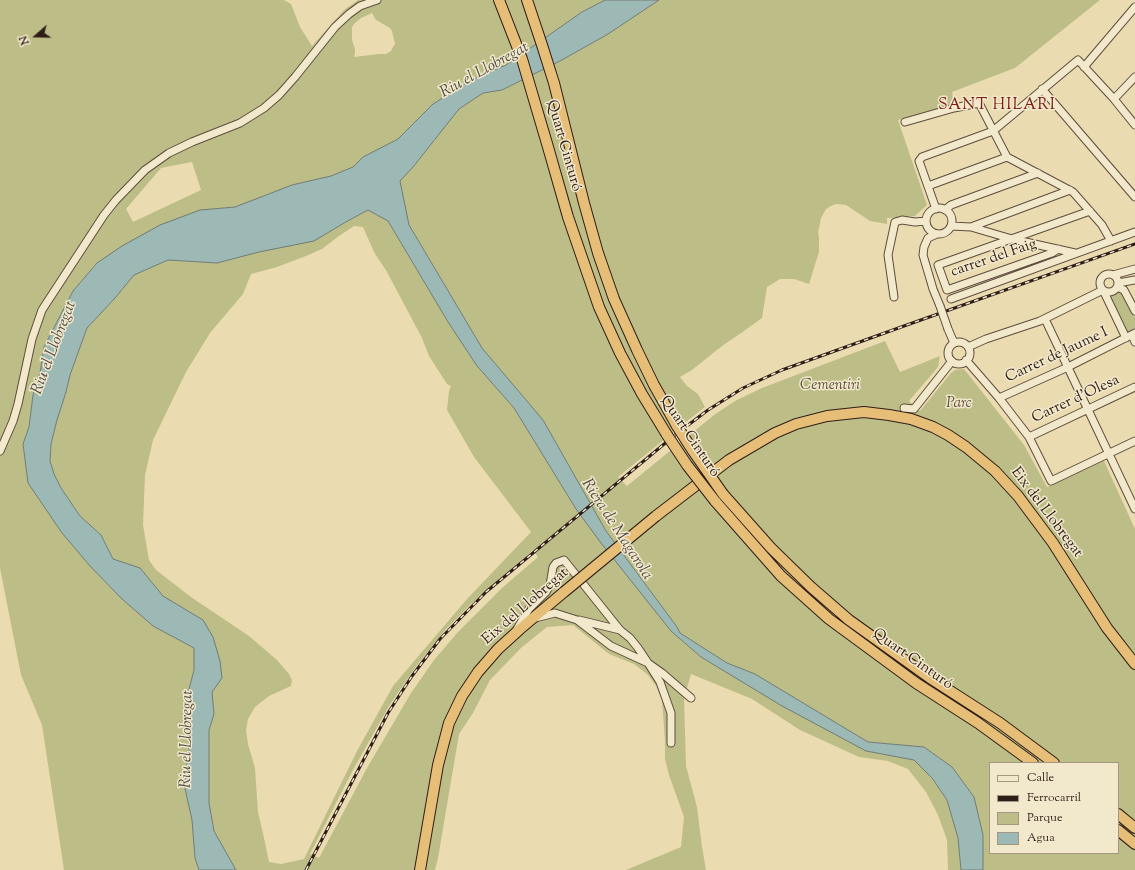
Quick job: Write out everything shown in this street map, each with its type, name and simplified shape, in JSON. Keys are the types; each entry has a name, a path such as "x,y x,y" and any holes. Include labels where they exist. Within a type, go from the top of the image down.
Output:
{"highway":[{"name":"Quart Cinturó","path":"500,0 522,59 568,217 589,282 611,335 642,394 687,465 715,502 781,576 829,619 916,683 978,723 1032,762"},
{"name":"Quart Cinturó","path":"527,0 554,83 584,203 598,253 614,299 636,350 654,385 693,451 723,494 771,548 811,587 849,620 930,678 1000,723 1053,762"},
{"name":"Eix del Llobregat","path":"420,870 438,765 449,723 462,696 478,672 513,635 530,614 551,603 656,516 729,460 783,429 802,422 827,416 864,412 890,415 911,419 933,428 948,435 966,447 995,471 1018,496 1053,543 1107,628 1135,664"},
{"name":"Eix del Llobregat","path":"762,441 816,423 853,417 883,418 920,428 942,438 964,452 987,470 1010,494 1032,522 1098,622 1135,671"},
{"path":"1119,815 1135,828"},
{"path":"1119,831 1135,844"}],"street":[{"path":"0,451 13,421 32,339 42,310 104,215 116,200 145,170 169,153 240,123 264,108 295,78 335,27 360,6 377,0"},
{"path":"1084,67 1135,6"},
{"path":"936,209 919,161 922,157 993,131 1078,60 1114,99 1135,125"},
{"path":"1114,99 1135,77"},
{"path":"1042,89 1135,197"},
{"path":"905,122 954,108 979,103 1007,157 1073,192 1102,225 1111,241"},
{"path":"928,186 1007,157"},
{"path":"945,210 951,205 1038,174"},
{"path":"971,227 1070,190"},
{"path":"937,234 930,231 926,221 929,213 940,208 945,210 951,217 951,226 945,232 928,238 924,247 923,255 933,289 954,343"},
{"path":"1012,239 1090,211"},
{"path":"894,297 888,255 895,222 902,220 915,222 926,221"},
{"path":"951,226 971,227 1012,239 1075,253"},
{"path":"951,299 1135,232"},
{"name":"carrer del Faig","path":"1012,239 938,265 947,290 1058,249"},
{"path":"1135,269 1113,275 1107,274 1102,277 1099,282 1101,288 1135,342"},
{"path":"1113,275 1117,278 1118,285 1124,290 1135,311"},
{"path":"968,347 986,339 1045,319 1104,291 1107,293 1113,292 1118,285 1135,280"},
{"path":"1045,319 1135,509"},
{"name":"Carrer de Jaume I","path":"999,398 1131,335"},
{"path":"958,342 968,347 969,355 966,360 960,363 952,361 948,354 948,350 951,345 958,342"},
{"path":"966,360 999,398 1028,437 1051,481 1135,440"},
{"path":"904,408 914,409 952,361"},
{"name":"Carrer d'Olesa","path":"1028,437 1135,387"},
{"path":"530,614 550,585 553,567 556,563 564,560 620,630 630,638 638,648 660,682 671,713 671,743"},
{"path":"551,603 555,613"},
{"path":"530,614 555,613 577,620 620,630"},
{"path":"577,620 611,646 648,664 662,673 691,698"}],"green space":[{"path":"0,0 284,0 291,4 300,27 312,46 344,10 358,0 605,0 582,12 506,65 471,80 433,104 398,139 363,157 353,167 331,176 292,185 235,207 200,210 97,263 73,291 44,347 40,373 33,395 29,427 23,444 28,483 62,533 90,566 122,599 153,626 194,648 194,670 188,693 187,710 189,749 184,784 192,820 195,858 199,870 64,870 42,725 21,675 0,568","holes":["372,13 376,20 390,28 395,44 391,51 386,54 354,57 355,49 352,40 352,27 361,18","192,162 201,190 133,222 126,209 161,168"]},
{"path":"659,0 1100,0 1015,68 952,92 954,104 898,120 927,205 915,216 887,218 887,224 870,221 846,205 836,204 826,209 821,218 818,232 819,252 809,284 794,279 780,279 767,287 762,318 722,346 692,370 680,377 687,386 698,394 705,407 618,477 627,486 714,415 735,401 762,388 885,341 900,372 940,356 938,367 909,401 920,411 951,373 955,370 964,369 1024,445 1047,487 1104,461 1135,529 1135,870 983,870 983,835 974,797 952,767 924,747 868,742 755,674 727,663 680,633 606,531 543,420 482,348 409,225 399,181 413,167 459,109 483,93 502,90 560,61 608,34"},
{"path":"368,210 388,221 448,322 477,366 514,408 576,509 671,631 701,657 866,751 914,760 932,778 947,800 958,838 961,870 948,870 947,840 938,815 926,792 908,769 888,761 859,757 800,730 752,699 691,674 684,699 686,766 697,807 706,870 626,870 681,847 684,817 665,759 662,700 656,686 648,675 634,664 609,654 573,625 547,627 521,648 490,680 473,713 459,734 435,870 236,870 214,831 209,803 209,730 214,714 203,620 163,596 140,568 113,559 101,535 80,516 61,488 54,474 50,461 51,444 70,375 87,328 134,275 168,260 217,263 259,252 344,223","holes":["354,226 363,227 374,252 387,272 422,338 429,356 447,384 451,386 447,410 474,457 531,532 467,599 393,686 357,751 304,859 281,864 269,862 258,812 255,768 248,744 246,730 248,719 255,707 269,696 291,686 292,680 277,660 249,636 191,597 156,570 149,560 143,525 145,475 153,440 186,372 210,333 243,294 251,274 277,267 322,249","533,550 538,557 502,588 458,632 434,660 411,693 367,768 319,858 310,854 353,770 389,706 417,665 446,629 471,604"]},
{"path":"1119,291 1122,292 1135,317 1135,330 1127,334 1109,296"}],"water":[{"name":"Riu el Llobregat","path":"605,0 659,0 608,34 560,61 502,90 483,93 459,109 400,181 409,225 482,348 543,420 606,531 680,633 727,663 755,674 868,742 924,747 952,767 974,797 983,835 983,870 961,870 958,838 947,800 932,778 914,760 866,751 782,706 701,657 671,631 576,509 514,408 477,366 448,322 388,221 368,210 314,241 259,252 217,263 168,260 134,275 87,328 70,375 57,420 51,444 50,461 54,474 61,488 80,516 101,535 113,559 140,568 163,596 203,620 213,637 220,661 222,678 212,692 214,714 209,730 209,803 214,831 236,870 199,870 195,858 192,820 184,784 189,749 187,710 188,693 194,670 194,648 153,626 122,599 90,566 62,533 28,483 23,444 29,427 33,395 40,373 44,347 73,291 97,263 122,246 160,225 200,210 235,207 292,185 331,176 353,167 363,157 398,139 433,104 471,80 506,65 582,12"}],"railway":[{"path":"306,870 388,713 412,676 440,639 486,592 675,435 708,410 743,388 782,370 1135,244"}],"district":[{"name":"SANT HILARI","path":"997,106"}],"park label":[{"name":"Cementiri","path":"830,386"},
{"name":"Parc","path":"959,404"}],"water label":[{"name":"Riera de Magarola","path":"616,530"}]}
